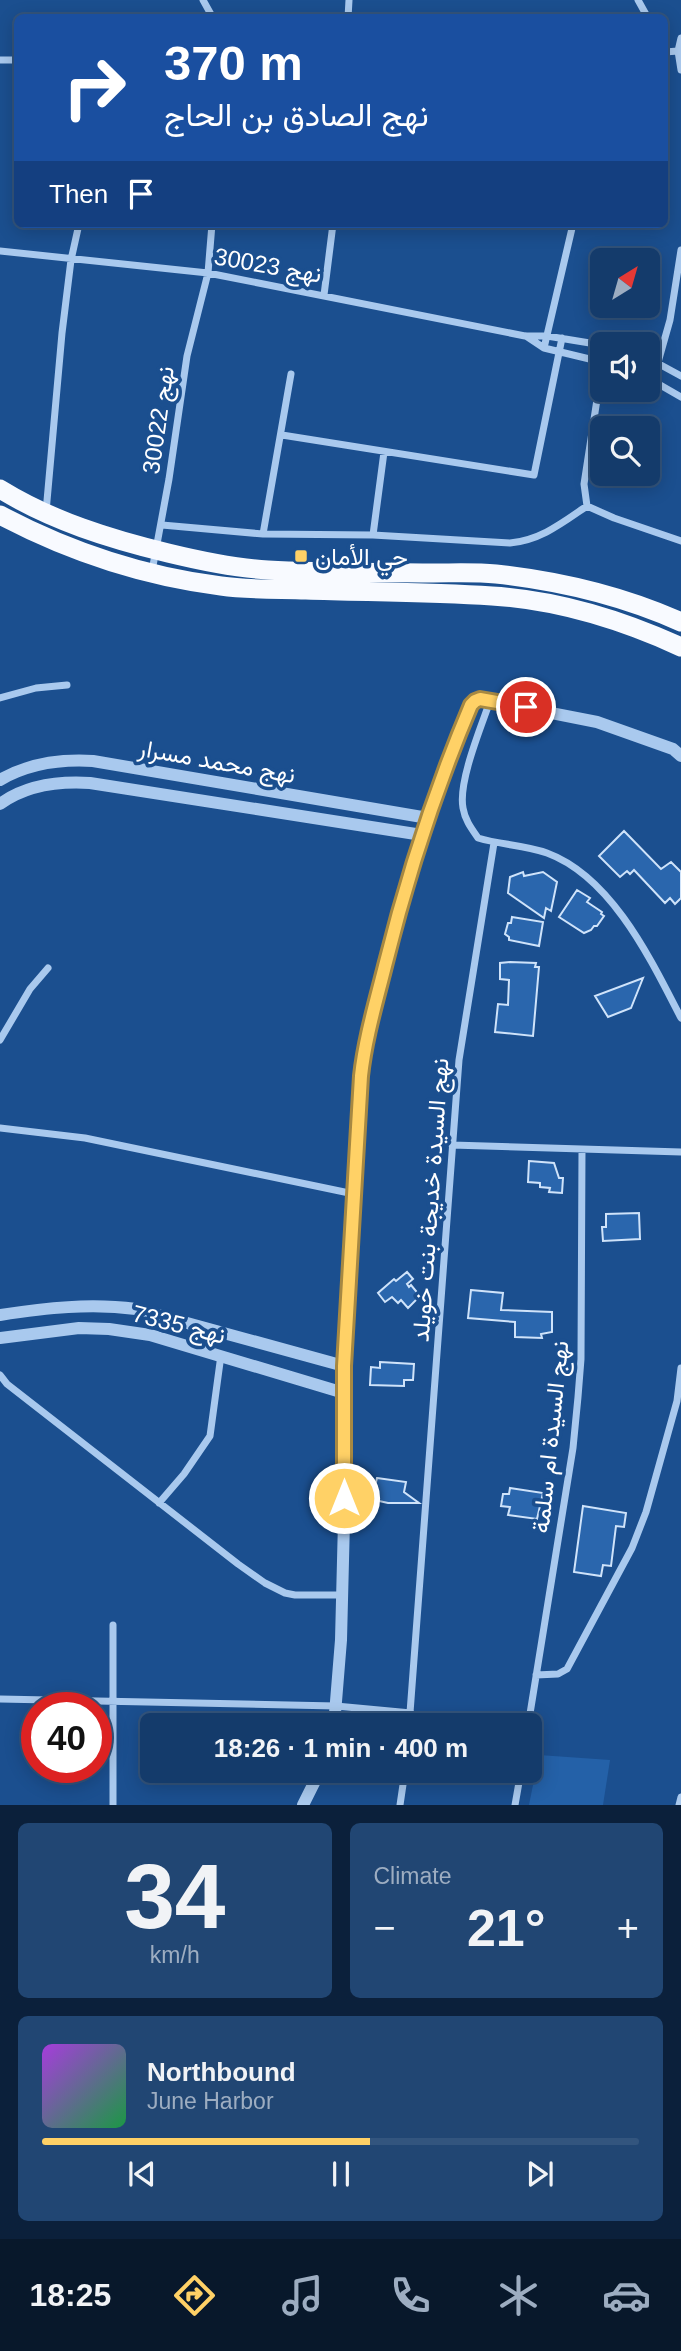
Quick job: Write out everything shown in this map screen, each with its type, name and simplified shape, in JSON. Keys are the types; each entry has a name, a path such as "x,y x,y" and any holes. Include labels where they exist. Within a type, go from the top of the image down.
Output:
{"highway":[{"path":"0,489 85,530 222,566 268,570 494,574 602,593 658,611 681,622"},
{"path":"0,515 78,552 151,574 222,586 494,596 598,615 681,647"}],"street":[{"path":"681,38 678,51 681,70"},
{"path":"668,52 678,51"},
{"path":"46,513 71,260 78,228"},
{"name":"نهج 30022","path":"151,574 162,525 187,356 208,273 212,228"},
{"path":"324,295 332,228"},
{"path":"544,348 572,228"},
{"path":"681,250 660,364 681,376"},
{"name":"نهج 30023","path":"0,251 208,273 525,336 547,335 590,343"},
{"name":"نهج 30023","path":"525,336 544,348 590,359"},
{"path":"282,435 534,475 562,338"},
{"path":"263,534 291,374"},
{"path":"660,385 681,397"},
{"path":"587,506 584,484 597,402"},
{"path":"373,535 384,452"},
{"path":"162,525 263,534 373,535 510,543 527,541 558,526 587,506"},
{"path":"587,506 681,541"},
{"path":"0,698 36,688 67,685"},
{"path":"490,699 466,775 462,799 468,824 478,838 545,852 582,872 615,907 643,947 681,1018"},
{"path":"335,1713 342,1595 344,1366 361,1076 365,1045 393,934 422,835 455,742 475,701 490,699 597,722 681,755"},
{"name":"نهج محمد مسرار","path":"0,780 25,768 47,762 93,761 428,818"},
{"name":"نهج محمد مسرار","path":"0,804 25,790 46,784 90,783 422,835"},
{"name":"نهج السيدة خديجة بنت خويلد","path":"411,1713 452,1145 465,1014 494,842"},
{"path":"0,1040 30,989 48,968"},
{"path":"0,1128 85,1138 354,1194"},
{"path":"452,1145 681,1152"},
{"name":"نهج السيدة ام سلمة","path":"530,1713 573,1448 578,1397 581,1359 582,1150"},
{"name":"نهج 7335","path":"0,1315 76,1306 136,1309 344,1366"},
{"name":"نهج 7335","path":"0,1338 79,1328 150,1335 221,1354 344,1393"},
{"path":"159,1503 184,1474 210,1436 221,1354"},
{"path":"536,1675 558,1674 567,1669 632,1548 646,1512 669,1432 677,1401 681,1368"},
{"path":"0,1375 7,1384 159,1503 275,1589 295,1595 342,1595"},
{"path":"113,1625 113,1805"},
{"path":"0,1699 336,1706 411,1713"},
{"path":"303,1805 314,1783"},
{"path":"400,1805 403,1783"},
{"path":"515,1805 519,1783"},
{"path":"679,1805 681,1797"}],"shaded area":[{"path":"542,1755 610,1760 603,1805 529,1805 533,1783 542,1783"}],"building":[{"path":"624,831 661,869 671,862 681,872 681,898 675,904 670,898 665,903 634,870 630,874 627,871 620,877 599,856"},
{"path":"523,872 524,876 543,872 557,882 551,911 546,908 544,918 508,893 510,877"},
{"path":"577,890 590,898 587,902 604,916 597,926 584,933 559,917"},
{"path":"512,917 543,922 539,946 509,940 505,934"},
{"path":"500,963 536,963 535,967 539,967 533,1036 495,1032 498,1004 508,1005 509,980 500,979"},
{"path":"643,978 631,1008 608,1017 595,996"},
{"path":"529,1161 554,1163 559,1178 563,1178 562,1193 549,1192 550,1188 540,1187 540,1183 528,1182"},
{"path":"639,1213 640,1239 603,1241 602,1227 606,1227 606,1214"},
{"path":"407,1272 413,1279 407,1284 420,1296 408,1308 401,1300 398,1303 392,1297 385,1302 378,1293"},
{"path":"471,1290 503,1293 501,1310 552,1312 552,1332 541,1334 542,1338 515,1337 515,1322 468,1318"},
{"path":"380,1362 414,1364 413,1380 404,1380 404,1386 370,1385 371,1367 380,1368"},
{"path":"377,1478 406,1482 404,1492 419,1503 388,1503 370,1499 372,1485 375,1486"},
{"path":"510,1488 543,1493 537,1519 508,1515 510,1507 501,1506 503,1494 509,1494"},
{"path":"583,1506 626,1513 624,1527 616,1526 611,1566 603,1565 601,1576 574,1572"}],"place":[{"name":"حي الأمان","path":"301,556"}],"route":[{"path":"344,1498 344,1366 365,1045 422,835 471,705 477,699 490,699 526,707"}]}
